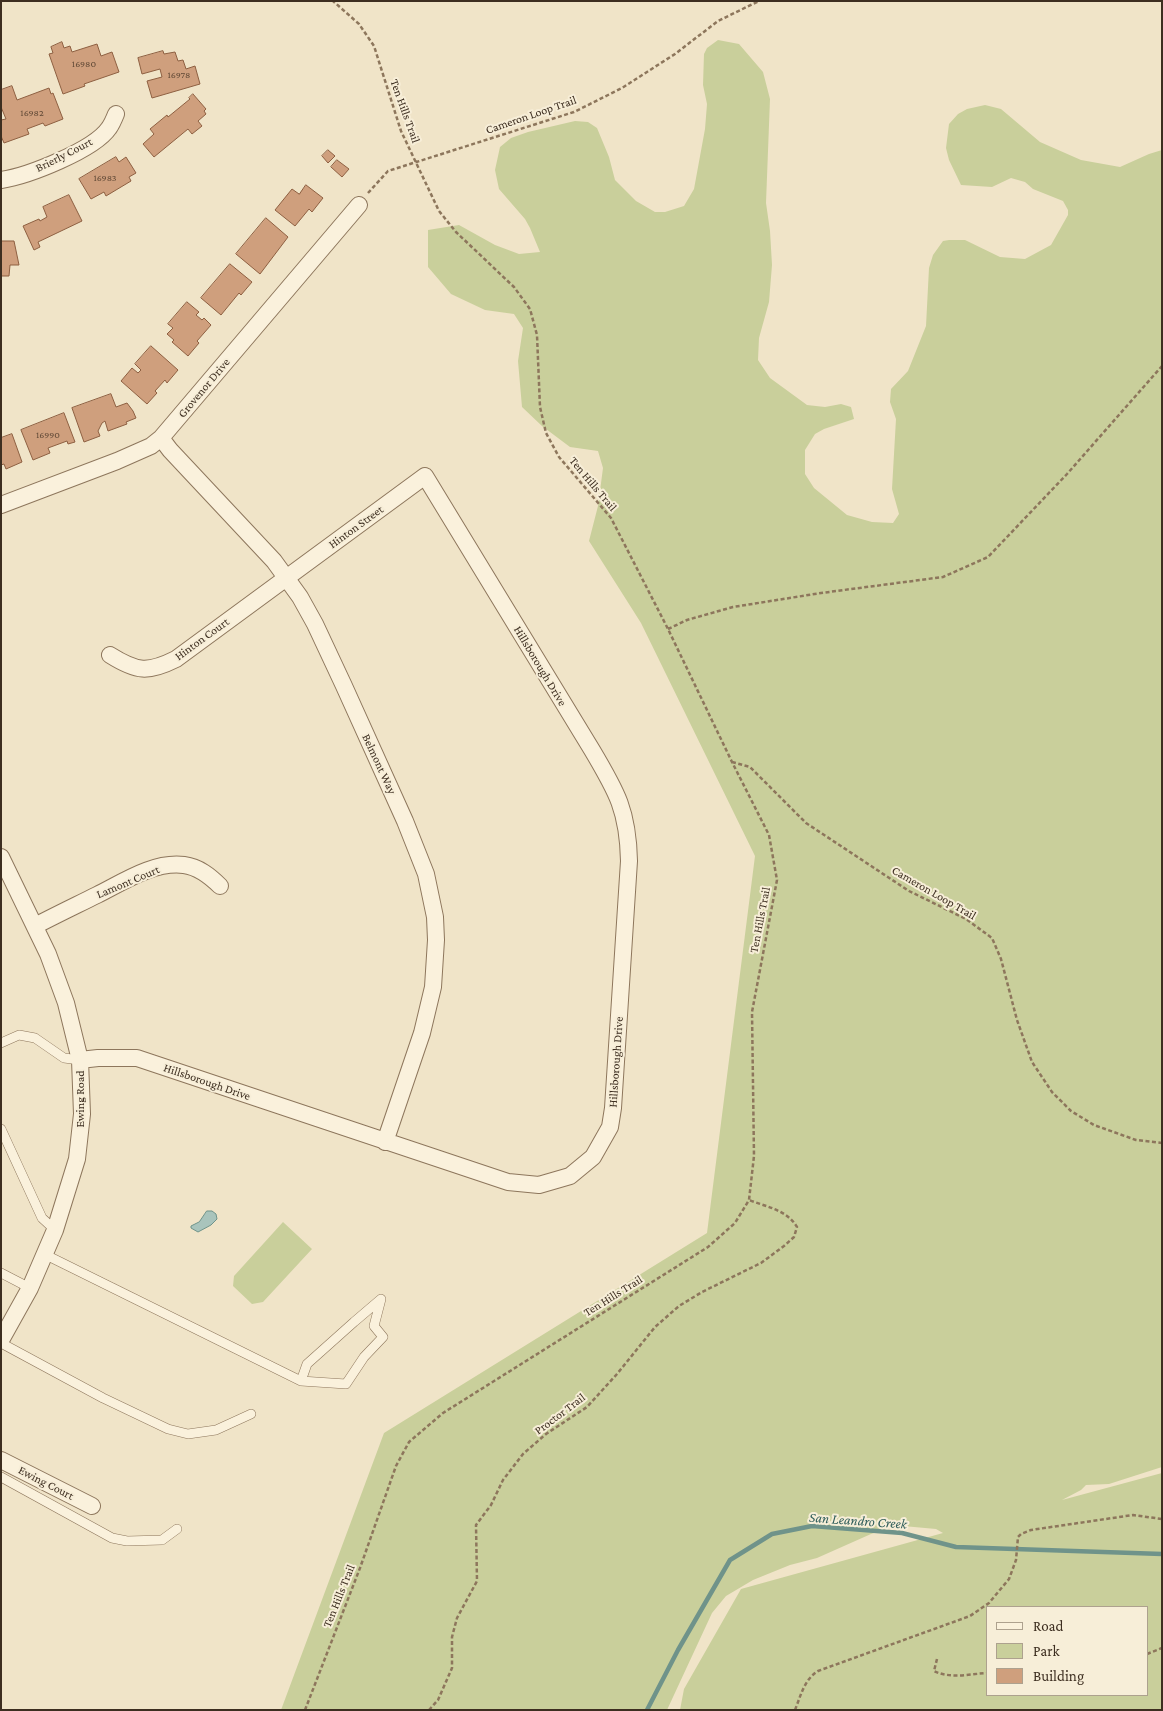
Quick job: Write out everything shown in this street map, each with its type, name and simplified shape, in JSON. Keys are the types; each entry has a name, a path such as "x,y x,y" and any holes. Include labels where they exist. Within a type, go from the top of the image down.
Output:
{"street":[{"name":"Brierly Court","path":"1,180 24,175 46,167 84,147 109,129 116,114"},
{"name":"Grovenor Drive","path":"1,506 117,462 151,446 161,438 358,204"},
{"name":"Belmont Way","path":"161,438 274,561 286,577 315,624 419,854 431,896 436,940 433,987 422,1033 385,1142"},
{"name":"Hinton Street","path":"286,577 424,476"},
{"name":"Hillsborough Drive","path":"80,1060 137,1058 508,1182 539,1185 570,1176 593,1157 610,1127 613,1108 629,861 629,840 626,822 615,789 424,476"},
{"name":"Hinton Court","path":"110,655 126,665 140,669 152,669 164,665 194,646 286,577"},
{"name":"Ewing Road","path":"1,857 48,954 66,1003 80,1060 82,1114 77,1159 56,1230 30,1288 1,1342"},
{"name":"Lamont Court","path":"35,926 143,873 170,865 184,865 198,869 210,876 220,886"},
{"name":"Ewing Court","path":"1,1460 92,1506"}],"lane":[{"path":"1,1043 19,1035 35,1038 64,1058 80,1060"},
{"path":"1,1129 42,1218 56,1230"},
{"path":"46,1255 301,1381 346,1384 364,1357 383,1337 374,1326 381,1299 307,1364 301,1381"},
{"path":"1,1273 30,1288"},
{"path":"1,1342 103,1398 168,1428 188,1434 216,1430 252,1414"},
{"path":"1,1477 112,1538 127,1541 162,1540 177,1529"}],"path":[{"name":"Ten Hills Trail","path":"305,1710 360,1568 396,1466 409,1442 443,1413 708,1247 735,1223 749,1200 754,1156 752,1012 777,880 769,836 668,629 611,518 559,457 546,433 540,407 537,335 530,309 514,287 456,232 439,211 401,131 374,46 359,24 333,1"},
{"name":"Cameron Loop Trail","path":"358,204 388,171 574,112 622,88 675,54 718,21 759,1"},
{"path":"668,629 687,620 733,607 943,577 988,557 1067,474 1162,366"},
{"name":"Cameron Loop Trail","path":"732,762 750,767 806,822 909,891 966,918 992,938 1001,958 1016,1020 1032,1062 1052,1092 1071,1111 1094,1125 1136,1140 1162,1143"},
{"name":"Proctor Trail","path":"429,1710 438,1700 452,1668 452,1637 455,1624 476,1581 476,1525 492,1505 503,1480 523,1454 546,1434 587,1407 656,1326 679,1306 702,1292 761,1263 794,1237 797,1227 792,1218 782,1212 749,1200"},
{"path":"795,1710 804,1685 810,1676 818,1671 970,1616 989,1603 1009,1579 1016,1560 1017,1541 1021,1534 1031,1530 1077,1522 1133,1515 1162,1520"},
{"path":"1148,1654 1162,1648"},
{"path":"937,1658 934,1670 942,1675 986,1673"}],"green space":[{"path":"718,40 739,44 763,72 770,99 766,203 772,265 769,302 759,338 758,360 770,378 807,405 825,407 841,404 851,407 854,419 815,434 805,450 805,474 814,488 847,515 872,522 893,523 899,514 892,489 896,419 890,402 891,389 908,371 926,326 929,268 933,255 943,241 965,240 1000,257 1025,259 1051,245 1068,215 1068,210 1063,201 1033,189 1025,182 1011,178 992,187 961,185 949,160 946,148 949,124 958,114 967,109 985,105 1001,109 1040,142 1081,160 1120,167 1162,150 1162,1467 1109,1484 1086,1485 1081,1490 1062,1500 1162,1473 1162,1710 680,1710 684,1689 741,1589 943,1533 936,1529 903,1526 871,1534 817,1558 790,1565 753,1580 726,1596 712,1613 667,1710 281,1710 384,1433 707,1233 755,856 641,623 589,541 598,506 603,468 598,451 570,447 542,426 522,407 518,361 523,328 514,314 485,310 451,294 428,267 428,230 459,225 495,245 519,254 540,252 525,219 499,189 495,170 500,147 511,138 528,132 575,121 588,122 597,128 609,157 615,180 636,201 655,212 665,212 684,206 694,189 705,129 707,104 703,85 704,54 707,48"},
{"path":"283,1222 312,1249 263,1302 252,1304 233,1286 234,1276"}],"water":[{"path":"207,1211 212,1211 216,1214 217,1219 211,1225 198,1232 191,1228 191,1226 199,1222"}],"building":[{"path":"62,42 64,48 70,46 72,52 97,44 101,56 112,52 119,72 84,84 85,86 63,94 49,54 53,53 51,47"},
{"path":"163,51 164,54 175,52 178,61 183,60 186,69 195,66 200,84 152,98 147,81 162,77 160,69 142,74 138,58"},
{"path":"12,86 17,100 49,88 51,94 53,93 63,119 45,126 43,123 27,129 29,134 4,143 1,136 1,120 6,119 1,107 1,90"},
{"path":"193,94 206,109 204,111 206,114 198,121 202,126 192,134 188,129 154,157 143,144 154,134 150,129 167,115 168,117 190,99"},
{"path":"328,150 335,156 328,163 322,156"},
{"path":"116,157 119,162 126,157 136,173 129,177 131,181 106,196 104,192 91,199 79,179"},
{"path":"337,160 349,169 342,177 331,167"},
{"path":"306,185 323,198 312,212 309,209 295,226 275,210 292,189 299,194"},
{"path":"69,195 82,221 38,242 40,247 34,250 23,226 47,217 43,207"},
{"path":"266,218 288,237 260,274 236,254"},
{"path":"1,241 14,241 19,265 10,265 9,276 1,276"},
{"path":"230,264 252,282 241,295 239,293 221,315 201,298"},
{"path":"187,302 199,312 196,315 202,320 204,318 211,325 197,341 199,343 188,356 172,342 174,340 167,334 173,328 168,324"},
{"path":"151,346 178,370 167,383 165,380 147,404 121,381 132,368 138,373 141,370 135,364"},
{"path":"111,394 116,407 127,403 136,418 126,422 127,424 108,431 105,421 98,431 100,436 84,442 72,408"},
{"path":"64,413 75,442 68,444 67,441 48,448 50,453 33,460 21,430"},
{"path":"12,434 22,462 6,469 4,464 1,465 1,438"}],"waterway":[{"name":"San Leandro Creek","path":"647,1710 678,1650 730,1560 772,1534 812,1526 902,1533 956,1547 1162,1554"}]}
